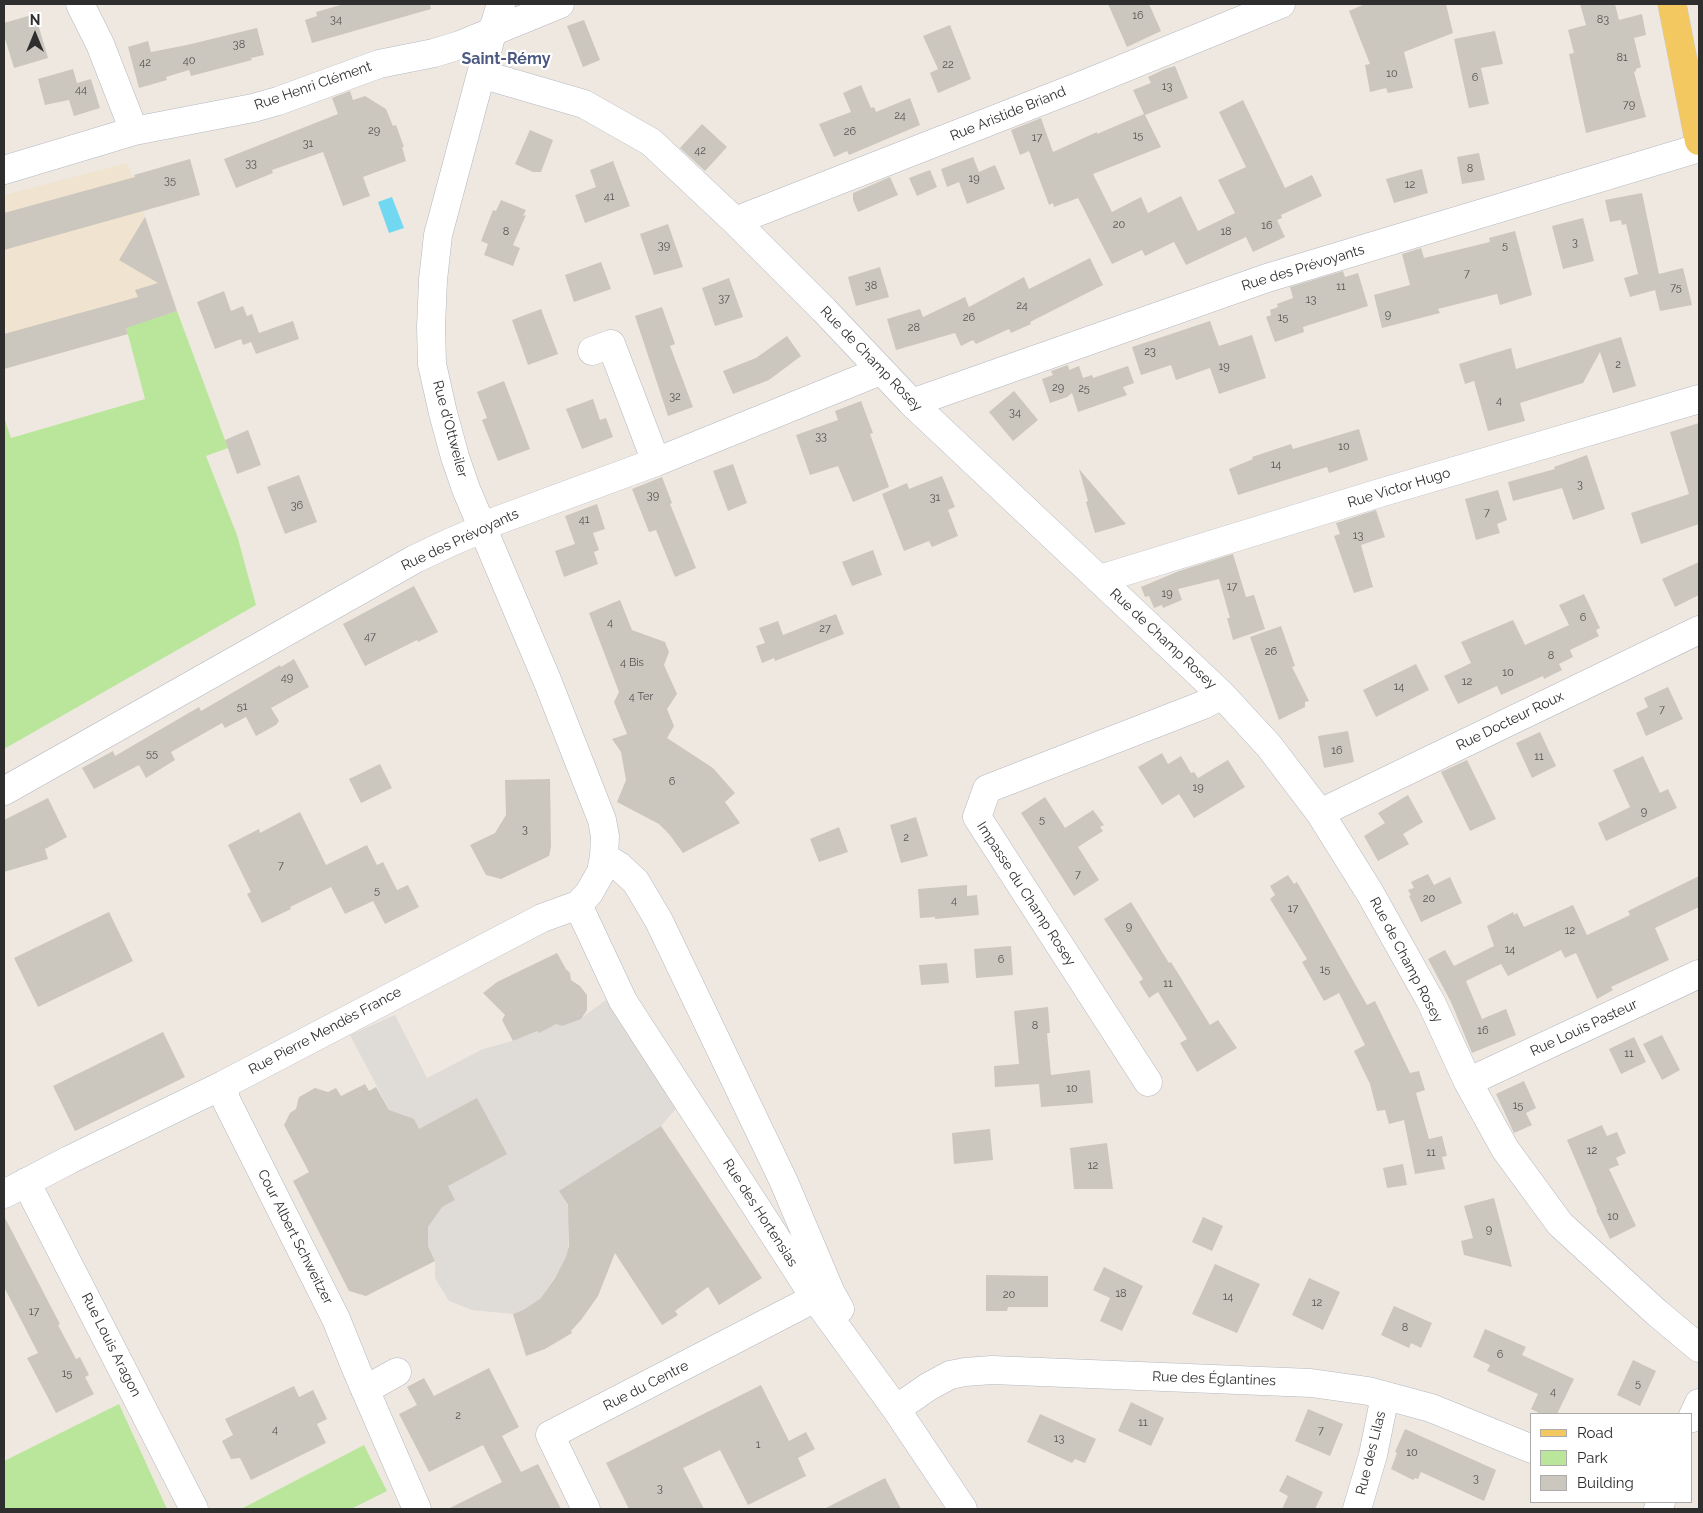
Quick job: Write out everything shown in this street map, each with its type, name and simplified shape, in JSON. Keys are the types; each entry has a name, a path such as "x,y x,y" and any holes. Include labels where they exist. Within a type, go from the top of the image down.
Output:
{"main road":[{"path":"1672,4 1692,67 1699,141"}],"street":[{"path":"80,4 100,44 134,131"},
{"name":"Rue d'Ottweiler","path":"501,4 438,235 433,280 432,364 455,457 482,529 554,697 596,802 602,820 605,846"},
{"name":"Rue Henri Clément","path":"4,170 134,131 252,108 278,101 380,64 434,53 460,45 560,4"},
{"name":"Rue Aristide Briand","path":"735,221 1085,84 1281,4"},
{"name":"Rue de Champ Rosey","path":"481,74 584,104 651,142 735,221 824,310 912,403 1222,695 1269,746 1320,813 1370,893 1430,1002 1468,1082 1505,1150 1560,1224 1656,1312 1699,1348"},
{"name":"Rue des Prévoyants","path":"912,403 1267,278 1699,148"},
{"path":"592,351 611,344 656,462"},
{"name":"Rue des Prévoyants","path":"4,791 415,559 496,521 656,462 880,370"},
{"name":"Rue Victor Hugo","path":"1100,579 1373,495 1699,399"},
{"name":"Rue Docteur Roux","path":"1320,813 1699,630"},
{"name":"Impasse du Champ Rosey","path":"1148,1082 977,817 987,789 1203,705 1222,695"},
{"path":"578,905 589,893 601,872 605,846"},
{"path":"605,846 619,866 636,882 660,921 784,1182 830,1291 896,1409"},
{"name":"Rue Pierre Mendès France","path":"15,1188 223,1085 542,918 578,905"},
{"name":"Rue des Hortensias","path":"578,905 623,1000 815,1298 896,1409 963,1509"},
{"name":"Rue Louis Pasteur","path":"1468,1082 1699,974"},
{"name":"Cour Albert Schweitzer","path":"223,1085 226,1100 336,1319 413,1501"},
{"name":"Rue Louis Aragon","path":"15,1188 194,1509"},
{"name":"Rue du Centre","path":"586,1509 550,1435 815,1298"},
{"name":"Rue des Églantines","path":"896,1409 928,1387 950,1375 992,1370 1311,1383 1368,1391 1431,1408 1530,1448"},
{"path":"365,1390 397,1372"},
{"name":"Rue des Lilas","path":"1357,1509 1373,1455 1385,1396"},
{"path":"1693,1416 1699,1403"}],"shaded area":[{"path":"127,163 177,311 126,327 128,334 4,369 4,335 8,333 4,321 4,195"},
{"path":"610,997 681,1103 661,1126 560,1192 574,1217 569,1224 568,1253 561,1268 540,1299 513,1314 472,1310 449,1301 435,1278 435,1261 428,1246 428,1227 440,1208 455,1200 438,1167 394,1119 350,1035 395,1015 427,1078 483,1049 513,1041 554,1023 562,1026 580,1019"}],"green space":[{"path":"177,311 228,448 206,456 237,535 256,605 4,749 4,417 11,438 145,399 126,327"},
{"path":"119,1404 167,1509 4,1509 4,1461"},
{"path":"364,1445 387,1491 351,1509 241,1509"}],"water":[{"path":"392,197 404,228 389,233 378,202"}],"building":[{"path":"344,4 430,4 431,9 312,43 305,20 317,16 316,12"},
{"path":"1108,4 1149,4 1161,31 1127,47"},
{"path":"1365,4 1446,4 1453,33 1404,52 1413,88 1388,93 1386,88 1370,92 1365,65 1370,64 1349,11"},
{"path":"1580,4 1615,4 1619,20 1642,14 1646,35 1634,38 1641,67 1634,72 1646,117 1586,133 1569,54 1574,53 1568,30 1586,25"},
{"path":"35,14 48,58 14,68 4,35 4,23"},
{"path":"584,20 600,60 583,67 567,26"},
{"path":"950,25 971,79 938,93 930,73 938,69 923,36"},
{"path":"257,28 264,55 191,76 189,70 166,77 167,80 139,88 128,47 148,41 151,52"},
{"path":"1495,31 1503,64 1481,68 1489,104 1469,108 1454,39"},
{"path":"1175,66 1188,98 1145,115 1161,147 1093,174 1112,212 1141,197 1148,213 1181,196 1198,231 1235,213 1218,180 1246,167 1219,112 1243,100 1285,188 1312,175 1322,196 1281,215 1282,218 1277,220 1285,237 1253,252 1246,237 1186,265 1174,242 1145,256 1142,250 1112,264 1078,198 1054,207 1053,203 1049,205 1029,151 1020,155 1011,130 1041,118 1053,152 1097,132 1097,134 1144,114 1133,90 1151,83 1148,77"},
{"path":"73,69 77,83 91,79 100,108 74,116 69,100 45,105 38,79"},
{"path":"861,85 871,108 874,107 876,112 910,98 920,125 849,155 847,151 834,157 819,124 851,112 843,93"},
{"path":"350,91 353,100 365,96 386,109 393,126 396,125 404,147 402,147 406,161 363,177 370,196 343,206 323,152 272,170 273,173 236,188 224,159 338,114 332,98"},
{"path":"702,124 727,147 705,171 680,148"},
{"path":"530,130 553,140 541,172 533,172 515,164"},
{"path":"1479,153 1485,180 1462,184 1457,157"},
{"path":"973,157 979,172 995,165 1005,189 967,204 959,182 947,187 941,169"},
{"path":"190,159 200,195 4,250 4,213 135,177 134,175"},
{"path":"613,161 630,206 585,223 575,195 596,187 590,170"},
{"path":"1422,169 1428,193 1394,203 1386,179"},
{"path":"930,170 937,187 917,196 909,178"},
{"path":"890,177 898,195 858,212 853,200 853,193"},
{"path":"1642,193 1659,274 1683,268 1692,305 1660,311 1655,290 1630,297 1624,278 1638,274 1626,224 1622,225 1621,220 1610,222 1605,200"},
{"path":"501,200 526,210 523,216 526,215 513,245 520,248 513,266 484,255 488,244 481,241 493,210 496,211"},
{"path":"145,217 177,311 126,328 128,334 4,369 4,334 138,297 135,290 158,283 119,260"},
{"path":"1583,218 1594,261 1563,269 1552,226"},
{"path":"668,224 683,267 654,275 640,234"},
{"path":"1515,231 1532,295 1500,305 1497,294 1438,309 1440,313 1382,328 1374,295 1410,285 1402,254 1421,248 1424,258 1490,242 1489,238"},
{"path":"1090,258 1103,285 1030,322 1031,324 1011,333 1009,329 976,344 973,340 961,346 955,333 896,350 887,319 920,309 923,317 965,297 969,307 1024,277 1029,289"},
{"path":"601,262 611,289 574,302 565,275"},
{"path":"880,267 889,297 856,306 848,277"},
{"path":"1343,271 1345,277 1358,273 1368,306 1303,327 1304,332 1275,342 1266,317 1271,315 1270,310 1278,307 1277,304 1293,298 1290,287"},
{"path":"729,278 743,317 715,326 702,288"},
{"path":"224,291 231,311 243,306 247,316 252,314 259,333 293,321 299,339 256,354 251,342 243,345 241,339 215,349 197,302"},
{"path":"662,307 675,344 670,346 693,407 668,416 635,316"},
{"path":"541,309 558,354 528,365 512,320"},
{"path":"1210,321 1219,346 1252,335 1266,378 1219,394 1210,368 1176,380 1171,365 1141,375 1132,347"},
{"path":"787,336 801,356 769,380 733,394 723,371 756,358"},
{"path":"1621,337 1636,386 1613,393 1600,352 1583,383 1520,403 1525,421 1488,431 1474,381 1465,384 1459,364 1511,348 1516,369"},
{"path":"1068,365 1069,370 1079,366 1083,378 1092,375 1093,378 1128,366 1134,383 1123,387 1127,395 1078,412 1072,393 1067,397 1050,403 1042,379 1053,375 1051,371"},
{"path":"504,381 530,449 498,461 482,420 487,418 477,392"},
{"path":"1014,391 1038,420 1013,441 989,412"},
{"path":"593,399 600,420 606,418 613,437 582,449 566,409"},
{"path":"861,401 873,433 870,434 889,487 853,502 838,466 810,475 796,435 838,420 835,411"},
{"path":"1699,423 1699,524 1641,544 1631,513 1689,494 1670,432"},
{"path":"1359,429 1368,460 1329,473 1327,467 1238,495 1229,469 1253,459 1252,457 1291,444 1293,449"},
{"path":"248,430 261,465 237,474 225,440"},
{"path":"1587,455 1605,509 1573,520 1562,488 1513,501 1508,482 1555,469 1554,467"},
{"path":"733,464 747,503 728,511 713,471"},
{"path":"1079,469 1126,524 1095,533"},
{"path":"299,475 317,522 285,534 267,487"},
{"path":"942,476 955,507 948,510 958,536 932,547 929,541 904,551 882,494 907,483 909,489"},
{"path":"662,477 672,503 670,504 696,568 675,577 656,530 649,532 632,489"},
{"path":"1498,490 1507,520 1497,524 1500,533 1476,540 1465,499"},
{"path":"597,504 605,529 593,533 599,550 594,552 598,564 564,577 555,551 575,544 565,516"},
{"path":"1376,510 1385,537 1361,545 1373,587 1354,593 1334,536 1340,534 1336,523"},
{"path":"873,550 882,575 852,586 842,562"},
{"path":"1233,554 1246,597 1254,595 1265,629 1233,640 1227,618 1230,618 1219,579 1178,589 1182,600 1163,608 1162,605 1154,608 1149,596 1145,597 1141,587 1179,571"},
{"path":"1699,562 1699,595 1675,607 1662,579"},
{"path":"414,586 438,632 418,642 417,640 365,666 343,624"},
{"path":"1584,594 1600,628 1596,630 1599,636 1570,650 1573,657 1559,664 1562,670 1544,679 1543,676 1501,695 1497,686 1458,704 1444,676 1471,663 1461,642 1513,620 1525,645 1569,625 1559,605"},
{"path":"620,600 632,630 665,642 669,652 664,665 677,694 667,709 674,726 667,738 713,768 735,793 725,802 740,823 683,853 659,824 617,802 626,780 621,752 612,739 627,734 614,702 619,692 589,613"},
{"path":"836,614 844,634 775,661 774,658 762,663 756,646 765,643 759,628 778,621 783,635"},
{"path":"1281,626 1295,666 1292,667 1309,701 1305,702 1305,707 1279,720 1250,637"},
{"path":"294,659 309,687 271,708 279,721 276,725 256,736 246,717 225,728 222,723 171,752 175,760 146,778 139,765 94,789 82,768 113,751 115,756 199,707 201,711 280,665 281,667"},
{"path":"1416,664 1429,690 1376,717 1363,690"},
{"path":"1668,687 1683,719 1646,736 1636,713 1648,707 1644,698"},
{"path":"1348,731 1354,762 1324,768 1318,736"},
{"path":"1540,732 1556,766 1532,778 1516,743"},
{"path":"1162,753 1168,764 1181,756 1191,773 1194,772 1198,778 1228,760 1245,787 1194,818 1179,794 1162,805 1138,767"},
{"path":"1643,756 1660,793 1668,789 1677,808 1606,841 1598,823 1630,807 1613,770"},
{"path":"1467,760 1496,819 1470,831 1441,772"},
{"path":"380,764 392,788 361,803 349,779"},
{"path":"550,779 551,847 549,856 501,879 486,875 470,845 495,833 506,815 505,780"},
{"path":"1408,795 1423,822 1403,834 1409,844 1378,861 1364,836 1385,823 1378,813"},
{"path":"1045,797 1065,828 1093,810 1104,825 1100,827 1103,831 1078,847 1099,880 1074,896 1021,813"},
{"path":"48,798 67,837 45,849 48,859 4,872 4,820"},
{"path":"300,812 326,865 367,845 377,865 383,862 397,890 408,885 419,907 385,924 373,901 345,914 331,887 262,923 247,894 251,892 228,845 259,829 260,833"},
{"path":"916,817 928,856 901,863 890,825"},
{"path":"839,827 848,852 819,862 810,839"},
{"path":"1428,874 1434,885 1450,877 1462,903 1421,922 1408,890 1414,888 1411,882"},
{"path":"1288,875 1294,884 1297,882 1367,1005 1375,1001 1410,1073 1419,1071 1425,1090 1416,1093 1429,1139 1442,1136 1447,1156 1442,1157 1445,1169 1415,1174 1404,1120 1389,1124 1385,1110 1377,1111 1370,1084 1354,1051 1365,1045 1339,993 1324,1001 1302,962 1307,959 1270,899 1275,895 1270,886"},
{"path":"1699,876 1699,907 1655,928 1669,960 1611,987 1613,990 1597,999 1576,953 1565,958 1561,950 1508,976 1501,964 1466,981 1482,1019 1506,1009 1516,1035 1472,1053 1451,1002 1428,959 1445,950 1454,966 1494,946 1487,926 1513,912 1514,915 1517,913 1524,927 1573,905 1587,935 1630,915 1628,911"},
{"path":"967,885 967,896 977,895 979,915 935,919 935,917 920,918 918,889"},
{"path":"1131,902 1210,1025 1218,1020 1237,1048 1197,1072 1180,1043 1187,1039 1158,992 1149,998 1139,982 1143,979 1104,919"},
{"path":"109,912 133,961 38,1007 14,958"},
{"path":"1011,946 1013,975 976,978 974,949"},
{"path":"557,953 570,973 571,980 580,986 587,995 587,1010 581,1019 562,1026 556,1024 539,1033 537,1031 513,1041 502,1020 505,1015 483,993 497,982"},
{"path":"947,963 949,983 921,985 919,965"},
{"path":"1048,1007 1050,1033 1047,1033 1051,1075 1090,1070 1093,1103 1041,1107 1039,1084 995,1087 994,1066 1019,1064 1014,1011"},
{"path":"163,1032 185,1077 75,1131 53,1086"},
{"path":"1662,1035 1680,1070 1662,1080 1643,1044"},
{"path":"1634,1037 1646,1062 1621,1074 1609,1049"},
{"path":"1524,1081 1536,1108 1526,1113 1532,1125 1514,1133 1496,1094"},
{"path":"365,1084 369,1091 376,1087 389,1110 414,1119 419,1129 477,1098 507,1154 448,1186 455,1200 442,1207 428,1227 428,1246 435,1261 366,1296 349,1291 293,1181 309,1172 284,1125 290,1113 296,1109 299,1097 315,1088 328,1092 336,1088 341,1096"},
{"path":"1602,1125 1607,1136 1617,1132 1626,1153 1616,1158 1619,1165 1609,1169 1636,1226 1610,1239 1567,1140"},
{"path":"661,1126 762,1278 719,1305 708,1287 675,1311 678,1315 662,1325 615,1253 598,1296 571,1331 572,1333 545,1349 526,1356 513,1314 540,1299 555,1278 566,1257 569,1246 568,1205 559,1191"},
{"path":"990,1129 993,1160 954,1164 952,1133"},
{"path":"1107,1143 1113,1189 1074,1189 1070,1148"},
{"path":"1403,1164 1407,1185 1387,1188 1383,1168"},
{"path":"1494,1198 1512,1267 1464,1255 1461,1241 1473,1238 1464,1206"},
{"path":"4,1216 76,1359 80,1357 89,1375 85,1377 94,1394 56,1413 27,1358 38,1353 4,1287"},
{"path":"1203,1217 1223,1226 1212,1251 1192,1242"},
{"path":"1215,1264 1260,1284 1237,1333 1192,1314"},
{"path":"1104,1267 1143,1286 1122,1331 1100,1321 1110,1298 1093,1290"},
{"path":"986,1275 1048,1276 1048,1307 1008,1307 1007,1311 986,1311"},
{"path":"1309,1278 1340,1292 1323,1330 1292,1315"},
{"path":"1394,1306 1432,1323 1421,1348 1411,1343 1409,1348 1381,1335"},
{"path":"1485,1329 1526,1347 1522,1355 1574,1379 1557,1413 1539,1413 1531,1409 1538,1394 1487,1371 1490,1365 1473,1357"},
{"path":"1633,1360 1656,1371 1640,1406 1617,1395"},
{"path":"489,1368 519,1427 502,1436 521,1472 538,1464 561,1509 448,1509 502,1482 483,1445 429,1472 399,1414 417,1405 407,1387 424,1378 434,1396"},
{"path":"761,1385 789,1441 806,1432 815,1449 798,1458 806,1476 748,1505 720,1450 683,1468 704,1509 629,1509 606,1463"},
{"path":"294,1386 299,1397 313,1390 327,1419 317,1424 326,1443 251,1480 240,1458 231,1459 222,1441 233,1435 225,1419"},
{"path":"1131,1402 1164,1418 1151,1446 1118,1431"},
{"path":"1308,1409 1343,1424 1330,1456 1295,1441"},
{"path":"1040,1414 1096,1439 1085,1463 1075,1459 1072,1463 1027,1442"},
{"path":"1405,1429 1496,1470 1484,1501 1421,1472 1418,1479 1415,1478 1413,1480 1391,1469 1397,1453 1395,1452"},
{"path":"1287,1475 1323,1492 1315,1509 1282,1509 1288,1496 1279,1491"},
{"path":"885,1478 901,1509 824,1509"}],"district":[{"name":"Saint-Rémy","path":"506,59"}]}
